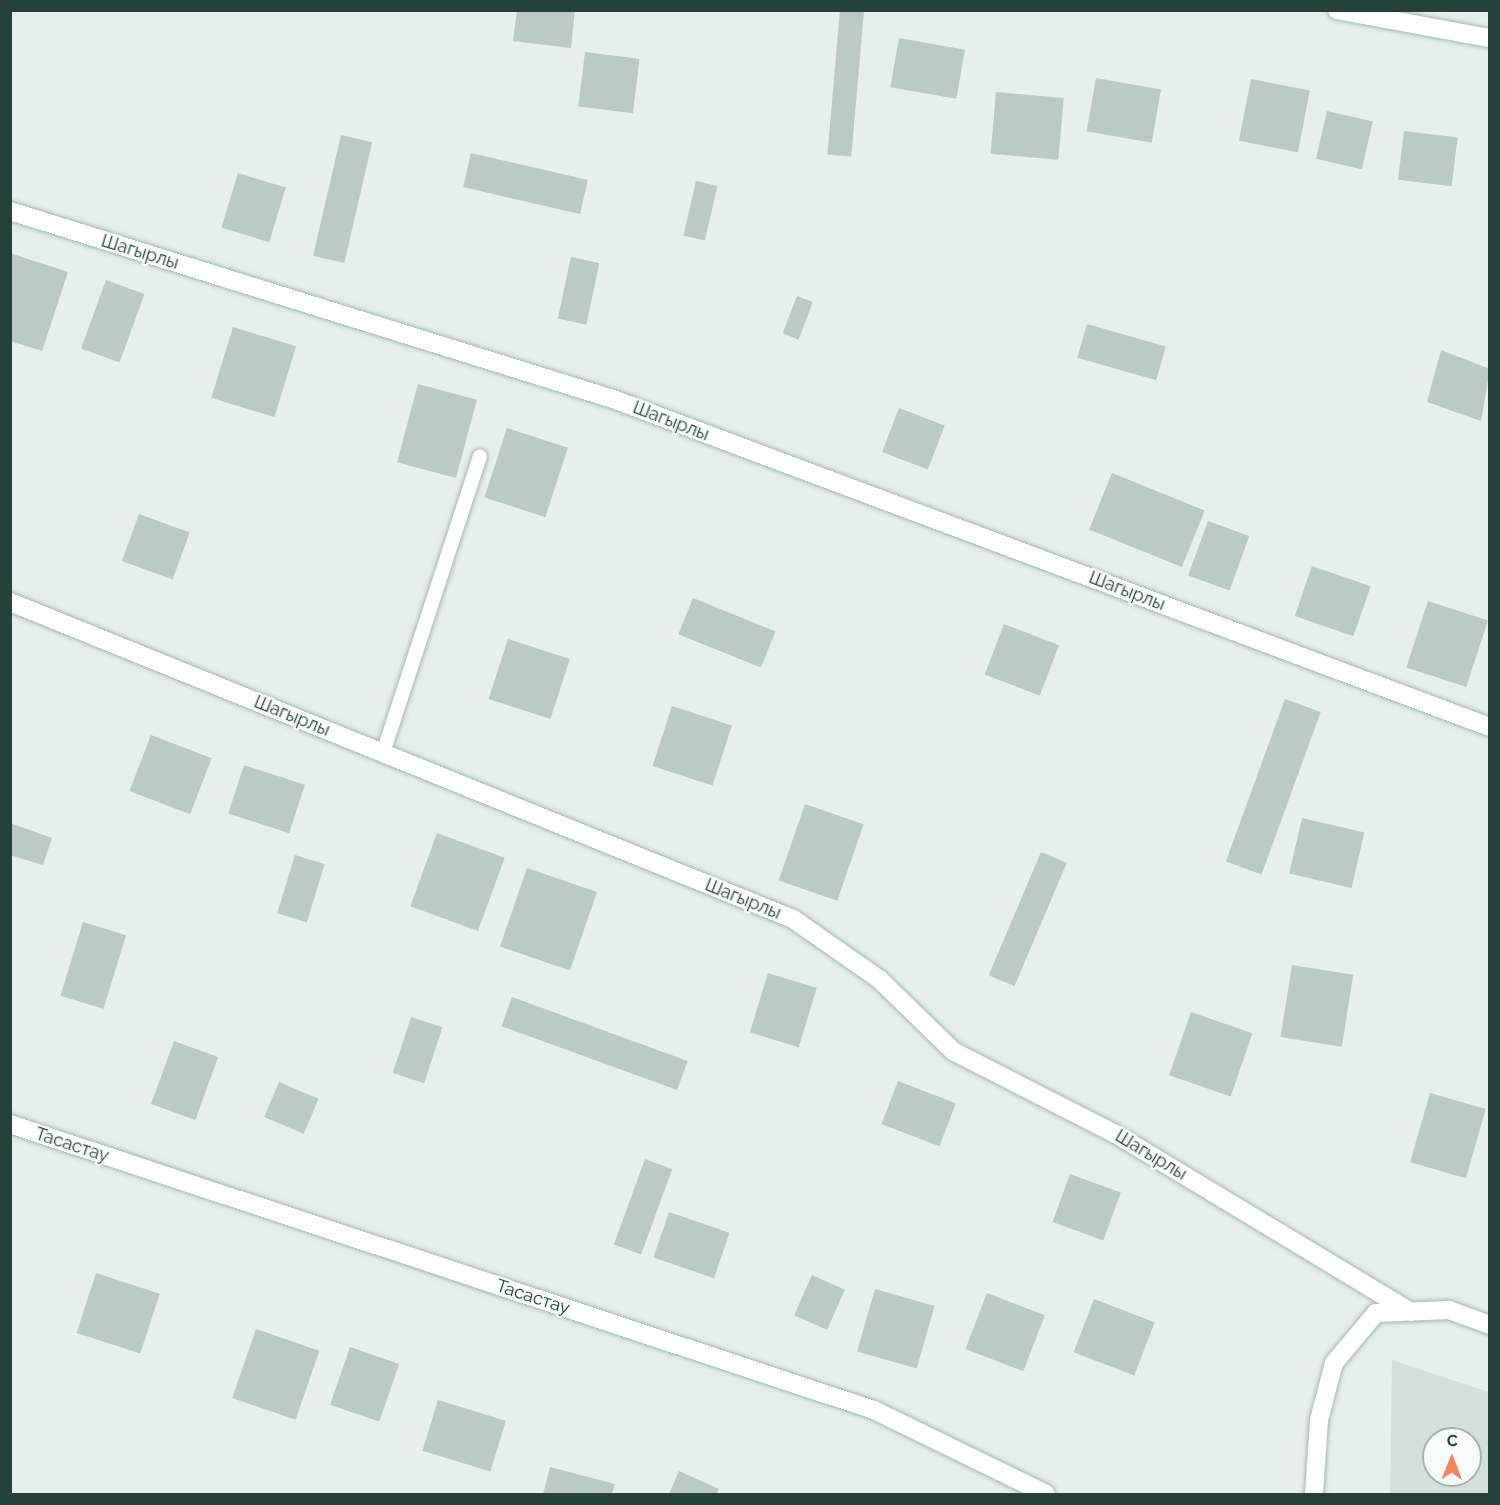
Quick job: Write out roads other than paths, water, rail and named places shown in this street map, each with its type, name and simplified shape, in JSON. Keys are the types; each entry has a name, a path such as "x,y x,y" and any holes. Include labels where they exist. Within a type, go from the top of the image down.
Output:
{"street":[{"path":"1337,10 1490,38"},
{"name":"Шагырлы","path":"10,211 613,399 1490,727"},
{"name":"Шагырлы","path":"10,602 793,919 879,979 953,1051 1119,1136 1411,1312"},
{"name":"Тасастау","path":"10,1124 874,1410 1046,1494"},
{"path":"1314,1494 1319,1420 1334,1363 1376,1313 1449,1310 1490,1325"}],"lane":[{"path":"383,753 480,456"}]}
